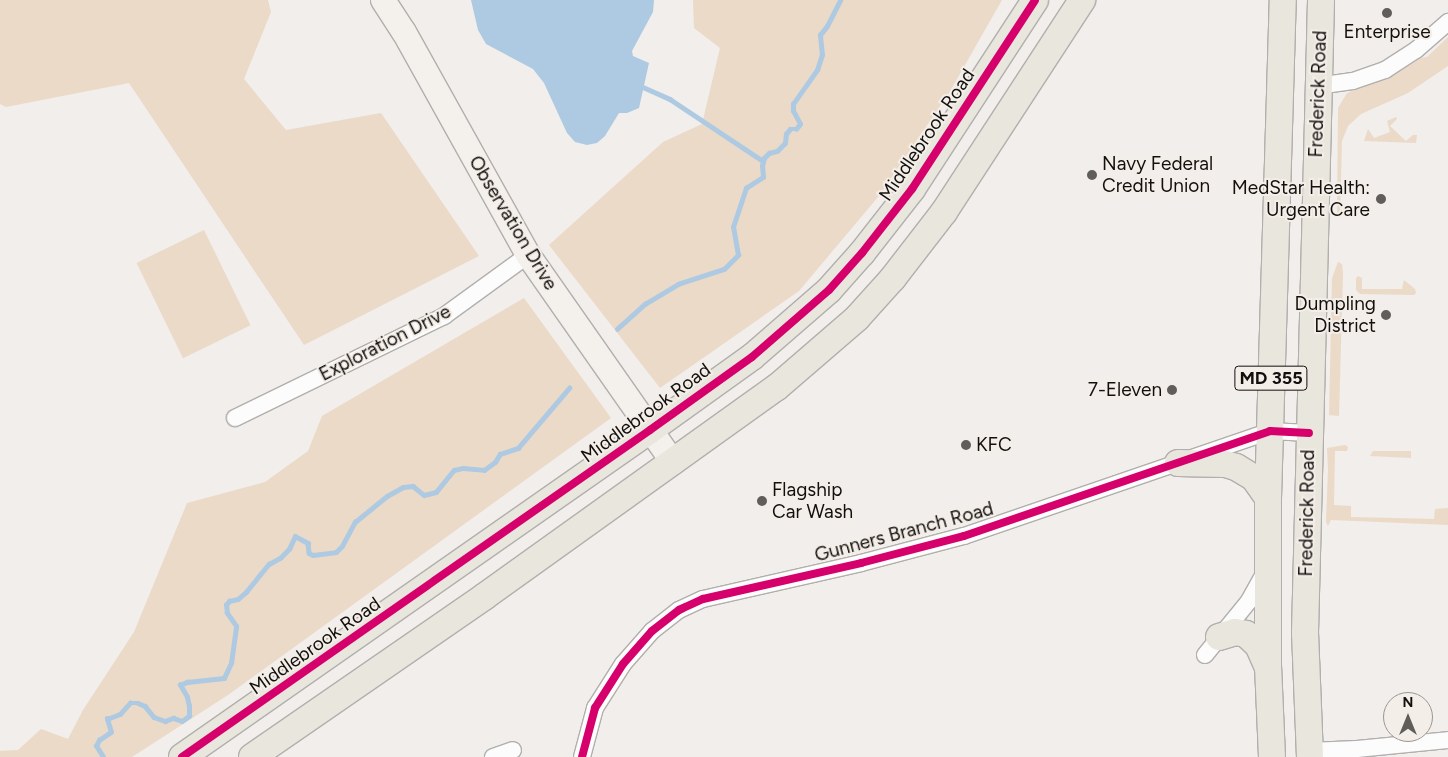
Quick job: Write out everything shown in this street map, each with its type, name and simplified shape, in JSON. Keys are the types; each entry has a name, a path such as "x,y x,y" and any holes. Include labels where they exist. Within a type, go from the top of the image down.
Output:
{"main road":[{"name":"Middlebrook Road","path":"182,757 325,659 752,357 829,290 862,253 934,156 1035,0"},
{"path":"252,757 776,388 857,318 893,278 944,212 1082,0"},
{"name":"Frederick Road","path":"1272,757 1268,668 1268,498 1283,0"},
{"name":"Frederick Road","path":"1310,754 1305,633 1317,86 1321,0"},
{"path":"1178,463 1225,464 1236,467 1254,478 1268,498"},
{"path":"1212,646 1235,632 1250,637 1262,651 1268,668"}],"street":[{"name":"Observation Drive","path":"383,0 404,32 528,255 673,462"},
{"path":"1317,86 1352,82 1385,70 1416,50 1448,22"},
{"name":"Exploration Drive","path":"235,418 444,316 528,255"},
{"name":"Gunners Branch Road","path":"582,757 595,708 623,664 652,631 679,610 703,598 861,563 964,536 1270,431 1309,433"},
{"path":"1212,646 1256,590 1268,565"},
{"path":"1310,754 1448,740"},
{"path":"493,757 513,750"}],"shaded area":[{"path":"0,0 268,0 271,12 244,79 286,130 381,113 479,256 304,345 129,83 6,107 0,104"},
{"path":"693,0 1002,0 949,93 878,197 799,291 660,388 549,245 663,142 702,124 720,48 694,28"},
{"path":"1448,37 1448,66 1408,93 1361,114 1348,126 1342,141 1340,216 1337,216 1338,108 1347,93 1396,74 1421,58 1427,57"},
{"path":"1396,117 1397,119 1390,126 1406,141 1413,135 1417,135 1416,143 1364,141 1368,129 1374,138 1390,132 1387,121"},
{"path":"204,230 250,325 183,358 137,263"},
{"path":"1338,262 1342,264 1343,273 1339,416 1329,415 1332,278"},
{"path":"1358,276 1362,278 1362,289 1402,289 1404,280 1415,289 1416,293 1414,295 1360,294 1356,290 1356,278"},
{"path":"524,298 611,418 228,695 132,757 0,757 0,751 18,750 41,729 68,739 83,710 134,632 187,503 265,482 308,451 322,416"},
{"path":"1345,445 1348,447 1347,451 1335,451 1334,505 1351,506 1351,517 1434,519 1435,509 1448,508 1448,525 1331,520 1328,526 1326,522 1327,448"},
{"path":"1373,451 1411,451 1411,458 1370,456"}],"water":[{"path":"471,0 654,0 653,12 632,51 633,56 649,63 639,108 627,113 619,113 605,136 597,143 587,145 575,142 567,133 544,83 533,69 486,44 478,30"}],"waterway":[{"path":"617,329 645,304 678,284 724,269 738,255 733,227 746,188 763,177 762,166 764,158 769,153 777,151 785,143 786,134 790,129 796,129 800,124 793,111 793,104 817,70 822,55 820,35 827,26 840,0"},
{"path":"643,87 670,99 763,161"},
{"path":"103,757 96,746 99,740 111,732 107,719 120,714 130,703 138,703 145,706 154,717 165,721 173,718 182,721 189,716 189,706 187,697 180,685 187,682 224,678 231,663 236,626 227,613 226,605 229,601 238,599 246,592 269,564 280,558 289,549 295,536 308,543 309,553 313,555 336,552 342,546 355,522 387,496 403,487 413,486 424,495 436,492 454,470 463,468 484,470 495,462 500,454 518,448 569,388"}],"cycle path":[{"path":"182,757 752,357 829,290 862,253 912,189 1035,0"},
{"path":"582,757 595,708 623,664 652,631 679,610 703,599 861,563 964,536 1270,431 1309,433"}],"place":[{"name":"Enterprise","path":"1387,13"},
{"name":"Navy Federal Credit Union","path":"1092,175"},
{"name":"MedStar Health: Urgent Care","path":"1381,199"},
{"name":"Dumpling District","path":"1386,315"},
{"name":"7-Eleven","path":"1172,390"},
{"name":"KFC","path":"966,445"},
{"name":"Flagship Car Wash","path":"762,501"}]}
